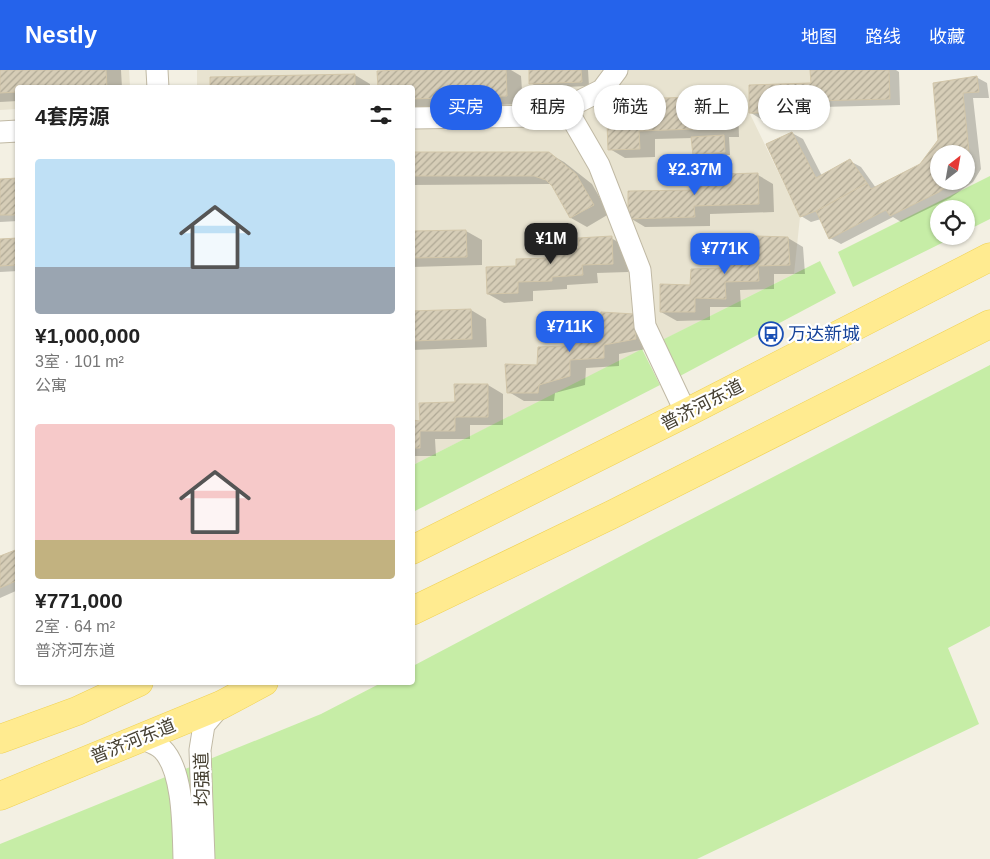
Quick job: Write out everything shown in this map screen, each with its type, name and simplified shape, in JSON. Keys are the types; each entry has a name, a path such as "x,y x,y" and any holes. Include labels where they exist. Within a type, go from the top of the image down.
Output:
{"main road":[{"name":"普济河东道","path":"415,548 686,413 990,257"},
{"path":"415,610 611,515 990,324"},
{"path":"0,739 77,711 133,685"},
{"name":"普济河东道","path":"0,796 220,705 258,685"}],"street":[{"path":"157,70 158,85"},
{"path":"584,99 602,90 617,70"},
{"path":"415,118 512,116"},
{"path":"578,130 602,174 640,270 645,326 686,413"},
{"path":"0,132 15,131"},
{"name":"均强道","path":"204,859 200,750 204,725 220,705"},
{"name":"均强道","path":"141,738 161,748 172,764 182,804 184,859"}],"shaded area":[{"path":"0,70 129,70 130,85 15,85 15,109 0,110"},
{"name":"万达新城","path":"197,70 889,70 890,99 830,101 830,85 758,85 758,114 750,114 800,217 794,274 415,464 415,85 197,85"}],"green space":[{"path":"990,176 990,219 975,226 975,200 942,200 962,190 975,190 975,184"},
{"path":"930,206 930,245 938,245 853,287 838,252"},
{"path":"820,261 836,293 680,376 660,341"},
{"path":"642,349 660,385 415,511 415,464"},
{"path":"990,365 990,626 948,648 979,724 697,859 0,859 0,844 321,714 377,685 415,685 415,665 653,539"}],"building":[{"path":"0,70 106,70 107,85 15,85 15,92 0,93"},
{"path":"506,70 507,96 502,96 502,85 430,85 430,98 415,99 415,85 378,85 377,71"},
{"path":"529,70 581,70 582,82 529,84"},
{"path":"810,70 889,70 890,99 830,101 830,85 758,85 758,113 749,113 749,85 811,83"},
{"path":"355,74 355,85 210,85 210,77"},
{"path":"977,76 979,92 963,93 968,145 934,145 938,140 933,83"},
{"path":"666,98 676,98 676,130 639,131 640,149 608,150 607,130 666,130"},
{"path":"792,132 816,178 850,159 867,183 816,211 800,217 766,144"},
{"path":"724,135 725,152 693,155 691,137"},
{"path":"930,151 930,190 942,190 890,216 886,210 829,239 816,211 867,183 871,189 920,164"},
{"path":"415,152 549,152 576,174 594,205 570,218 552,186 546,180 534,176 415,176"},
{"path":"758,173 759,204 694,206 695,217 628,219 628,191 692,190 691,175"},
{"path":"15,178 15,215 0,215 0,179"},
{"path":"466,230 467,257 415,258 415,231"},
{"path":"612,236 613,264 582,265 583,275 552,277 552,281 518,282 518,293 487,294 486,267 516,266 516,259 548,258 548,249 579,248 578,238"},
{"path":"756,236 788,237 790,265 758,266 759,281 725,282 726,299 695,298 695,312 660,312 660,284 690,285 691,269 721,268 723,252 755,253"},
{"path":"15,238 15,265 0,266 0,239"},
{"path":"471,309 472,339 415,341 415,311"},
{"path":"601,312 634,314 636,339 604,345 604,358 570,360 570,376 539,385 538,393 507,393 505,364 537,365 538,347 565,346 568,330 600,328"},
{"path":"454,384 488,384 488,417 455,417 455,431 420,431 420,448 415,448 415,420 420,421 419,403 455,402"},
{"path":"15,550 15,581 0,588 0,556"}],"place":[{"name":"万达新城","path":"771,334"}]}
